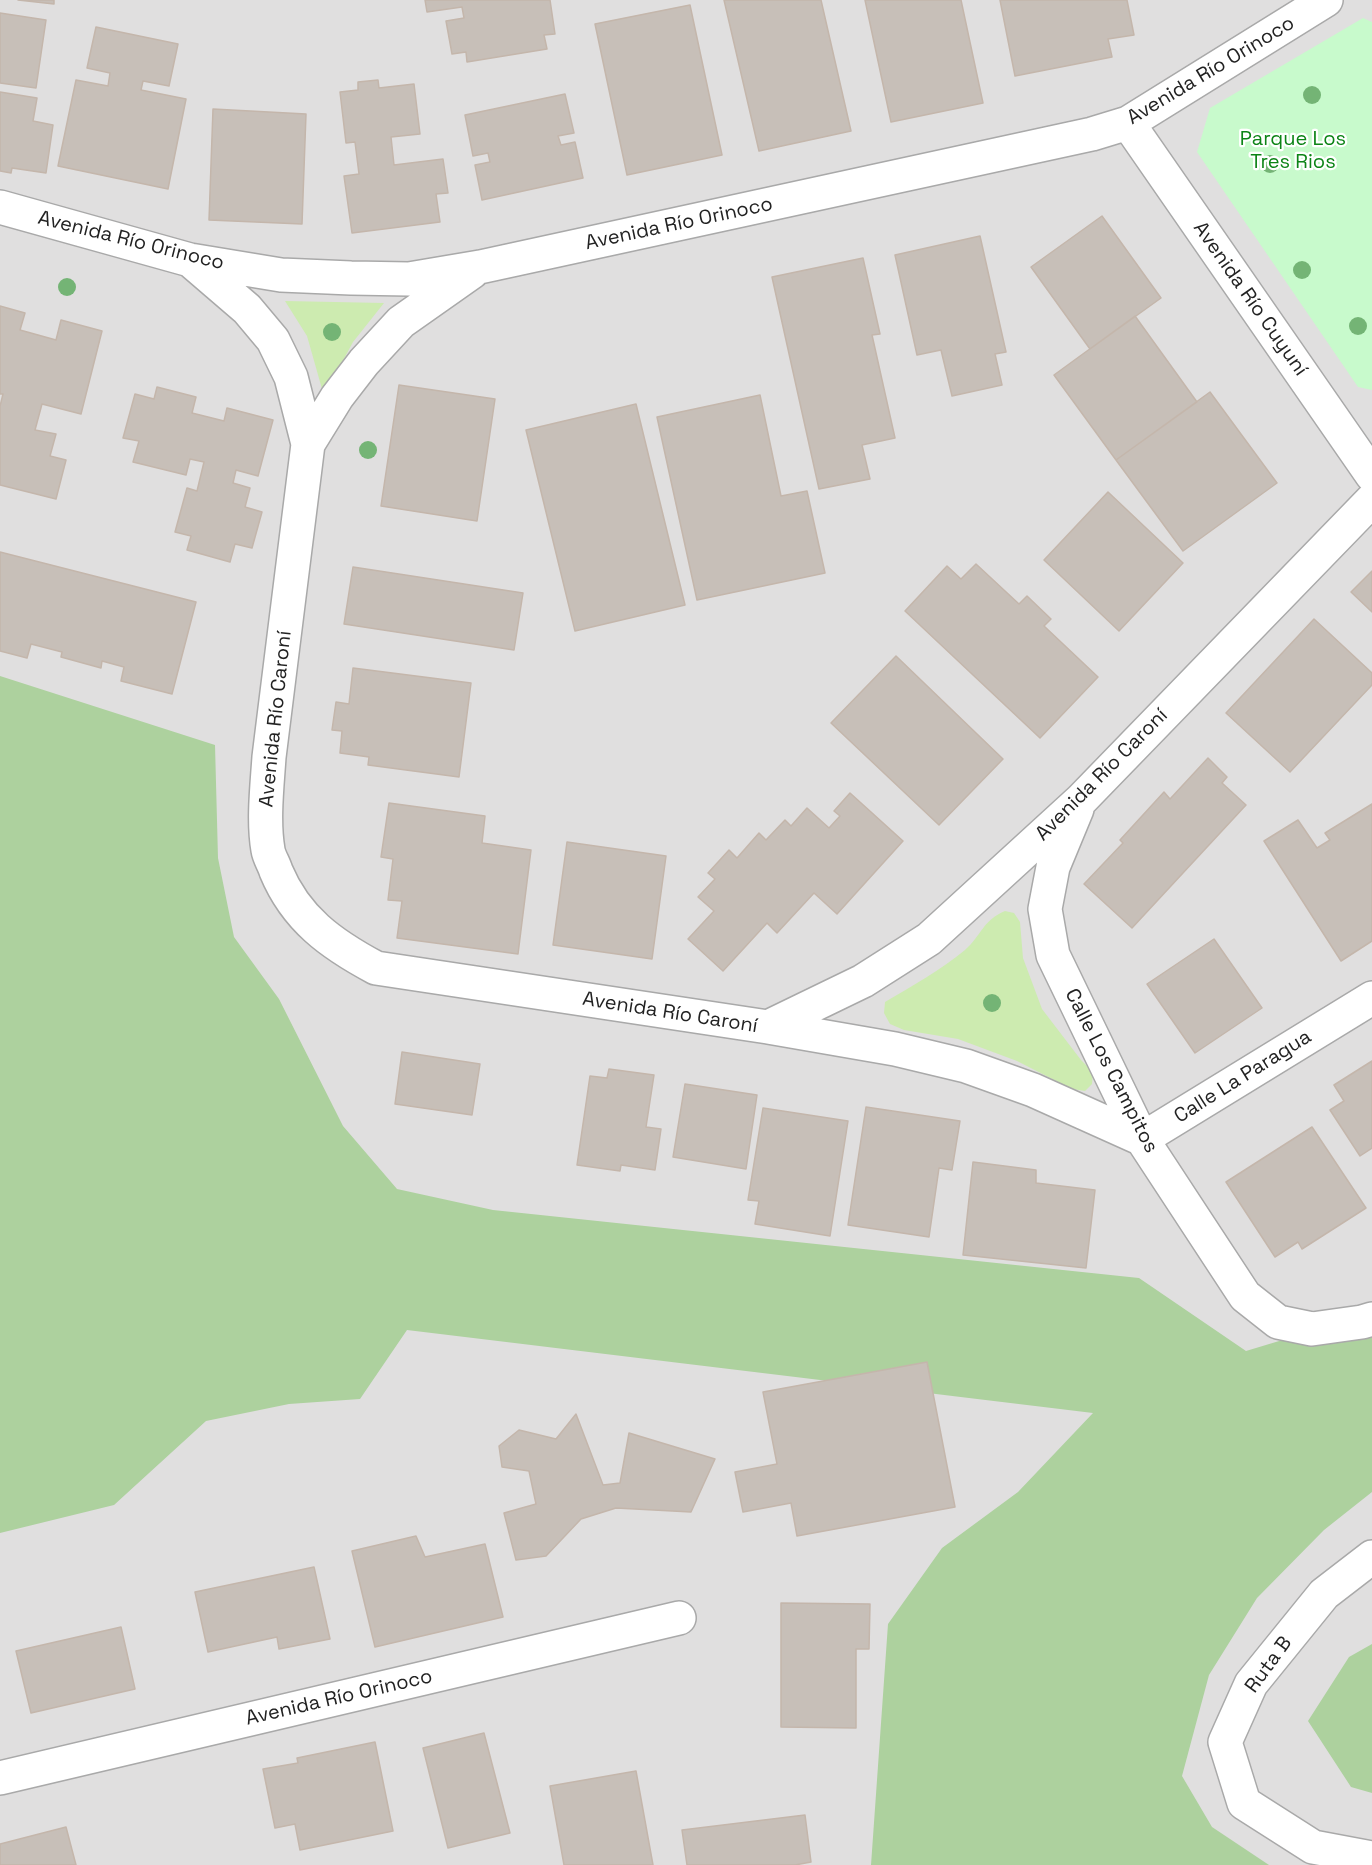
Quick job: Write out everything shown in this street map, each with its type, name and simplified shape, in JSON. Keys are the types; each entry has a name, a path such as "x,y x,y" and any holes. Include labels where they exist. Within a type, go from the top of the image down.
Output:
{"street":[{"name":"Avenida Río Orinoco","path":"0,207 190,260 281,274 351,279 409,279 480,267 1092,134 1128,123 1326,0"},
{"name":"Avenida Río Cuyuní","path":"1128,123 1372,475"},
{"name":"Avenida Río Caroní","path":"190,260 247,309 273,340 291,377 308,444 269,757 266,806 268,851 284,889 300,913 322,934 349,954 376,968 768,1028 862,981 929,939 1081,800 1372,500"},
{"name":"Avenida Río Caroní","path":"308,444 344,388 364,362 401,322 480,267"},
{"name":"Calle Los Campitos","path":"1081,800 1053,867 1045,909 1053,955 1142,1139 1245,1296 1278,1322 1312,1329 1372,1319"},
{"name":"Calle La Paragua","path":"1142,1139 1372,998"},
{"path":"768,1028 895,1049 966,1066 1033,1090 1142,1139"},
{"name":"Ruta B","path":"1372,1557 1324,1594 1251,1683 1226,1742 1245,1803 1313,1847 1372,1858"},
{"name":"Avenida Río Orinoco","path":"0,1778 679,1618"}],"shaded area":[{"path":"0,0 1372,0 1372,1865 0,1865"}],"green space":[{"name":"Parque Los Tres Rios","path":"1363,18 1372,22 1372,390 1358,387 1197,152 1210,108"},
{"path":"285,301 384,303 353,342 324,396 307,336"},
{"path":"0,676 215,745 218,858 234,937 279,999 343,1126 397,1189 493,1210 1139,1278 1246,1351 1372,1313 1372,1492 1324,1530 1257,1598 1209,1675 1182,1776 1212,1827 1269,1865 871,1865 888,1624 942,1548 1018,1492 1093,1413 407,1330 360,1399 289,1404 206,1421 114,1505 0,1533"},
{"path":"1005,911 1014,913 1020,922 1023,958 1042,1009 1093,1072 1092,1084 1085,1091 1072,1089 1017,1061 958,1039 904,1030 890,1024 884,1013 885,1002 956,957 970,945 992,919"},
{"path":"1372,1644 1372,1793 1351,1787 1308,1721 1349,1657"}],"building":[{"path":"18,0 54,0 54,4"},
{"path":"425,0 550,0 555,34 544,35 547,49 467,62 466,52 452,54 446,21 464,18 462,7 427,12"},
{"path":"724,0 821,0 851,131 759,151"},
{"path":"865,0 961,0 983,103 891,122"},
{"path":"1000,0 1127,0 1134,35 1108,39 1112,57 1015,76"},
{"path":"690,5 722,155 627,175 595,24"},
{"path":"0,13 46,20 36,88 0,83"},
{"path":"96,27 178,44 169,86 143,81 141,90 186,99 168,189 58,166 76,80 108,86 110,73 87,68"},
{"path":"378,80 379,88 414,84 420,134 391,137 394,165 443,159 448,193 436,194 440,222 352,233 344,176 359,174 355,142 346,143 340,92 358,90 358,82"},
{"path":"0,92 37,98 33,121 53,125 46,173 12,168 11,173 0,171"},
{"path":"565,94 574,133 558,136 561,145 575,142 583,178 482,200 475,165 490,162 488,153 473,156 465,115"},
{"path":"213,109 306,114 302,224 209,220"},
{"path":"1102,216 1161,298 1090,349 1031,267"},
{"path":"980,236 1006,352 995,354 1002,385 952,396 941,350 917,355 895,255"},
{"path":"863,258 880,334 872,335 895,438 862,445 870,479 819,489 772,277"},
{"path":"0,306 25,313 20,330 56,340 61,320 102,331 81,414 42,404 35,430 56,434 50,456 66,460 56,499 0,485 0,406 3,394 0,394"},
{"path":"1135,316 1197,402 1116,460 1054,375"},
{"path":"399,385 495,399 477,521 381,506"},
{"path":"157,387 196,397 192,413 224,421 227,408 273,420 258,476 236,470 233,483 250,488 245,507 262,512 252,548 235,544 230,562 187,550 191,536 175,532 187,488 197,491 204,462 190,459 186,475 133,462 139,441 123,438 135,394 154,399"},
{"path":"1210,392 1277,483 1183,551 1116,460"},
{"path":"760,395 781,496 807,491 825,573 697,600 657,417"},
{"path":"636,404 685,605 575,631 526,430"},
{"path":"1108,492 1183,563 1119,631 1044,560"},
{"path":"0,552 196,602 172,694 121,681 124,667 102,661 101,668 61,657 62,652 31,644 27,658 0,651"},
{"path":"976,564 1019,604 1027,596 1051,619 1044,626 1098,677 1040,738 905,611 947,566 961,579"},
{"path":"353,567 523,593 514,650 344,624"},
{"path":"1372,571 1372,612 1351,592"},
{"path":"1314,619 1372,673 1372,685 1290,772 1226,713"},
{"path":"896,656 1003,759 939,825 831,723"},
{"path":"353,668 471,683 459,777 368,765 369,757 340,753 342,731 332,730 336,702 349,704"},
{"path":"1208,758 1227,777 1222,783 1246,805 1132,928 1084,884 1123,843 1120,840 1164,792 1170,799"},
{"path":"850,793 903,841 837,914 814,893 777,933 767,923 723,971 688,939 714,911 698,897 715,879 708,873 729,850 737,858 759,833 766,840 785,820 791,826 807,808 829,828 840,816 834,811"},
{"path":"389,803 485,816 482,843 531,850 518,954 397,938 402,901 388,900 393,859 381,857"},
{"path":"1372,804 1372,941 1341,961 1264,841 1298,820 1317,848 1330,840 1325,833"},
{"path":"567,842 666,856 652,959 553,945"},
{"path":"1214,939 1262,1008 1195,1053 1147,984"},
{"path":"402,1052 480,1064 472,1115 395,1104"},
{"path":"1372,1061 1372,1148 1360,1156 1330,1110 1344,1101 1334,1085"},
{"path":"609,1069 654,1075 646,1127 661,1129 655,1170 621,1165 620,1171 577,1165 590,1076 607,1078"},
{"path":"685,1084 757,1095 746,1169 673,1157"},
{"path":"866,1107 960,1121 952,1170 939,1168 929,1237 848,1225"},
{"path":"763,1108 848,1121 830,1236 755,1224 759,1201 748,1200"},
{"path":"1312,1127 1366,1208 1302,1249 1298,1242 1275,1257 1226,1182"},
{"path":"973,1162 1036,1170 1036,1183 1095,1190 1086,1268 963,1255"},
{"path":"927,1362 955,1507 797,1536 791,1503 743,1512 735,1472 777,1464 763,1392"},
{"path":"576,1414 603,1485 620,1483 629,1433 715,1459 691,1512 616,1508 581,1519 546,1556 516,1560 504,1513 536,1504 529,1471 502,1467 499,1446 519,1430 556,1439"},
{"path":"416,1536 425,1557 485,1544 503,1617 375,1647 352,1551"},
{"path":"314,1567 330,1639 279,1649 277,1637 208,1652 195,1592"},
{"path":"781,1603 870,1604 869,1649 856,1649 856,1728 781,1727"},
{"path":"121,1627 135,1689 31,1713 16,1651"},
{"path":"484,1733 510,1833 448,1848 423,1748"},
{"path":"375,1742 393,1831 300,1850 295,1824 275,1828 263,1769 298,1763 297,1758"},
{"path":"636,1771 653,1865 564,1865 550,1786"},
{"path":"805,1815 811,1862 795,1865 687,1865 682,1830"},
{"path":"66,1827 76,1865 0,1865 0,1844"}]}
